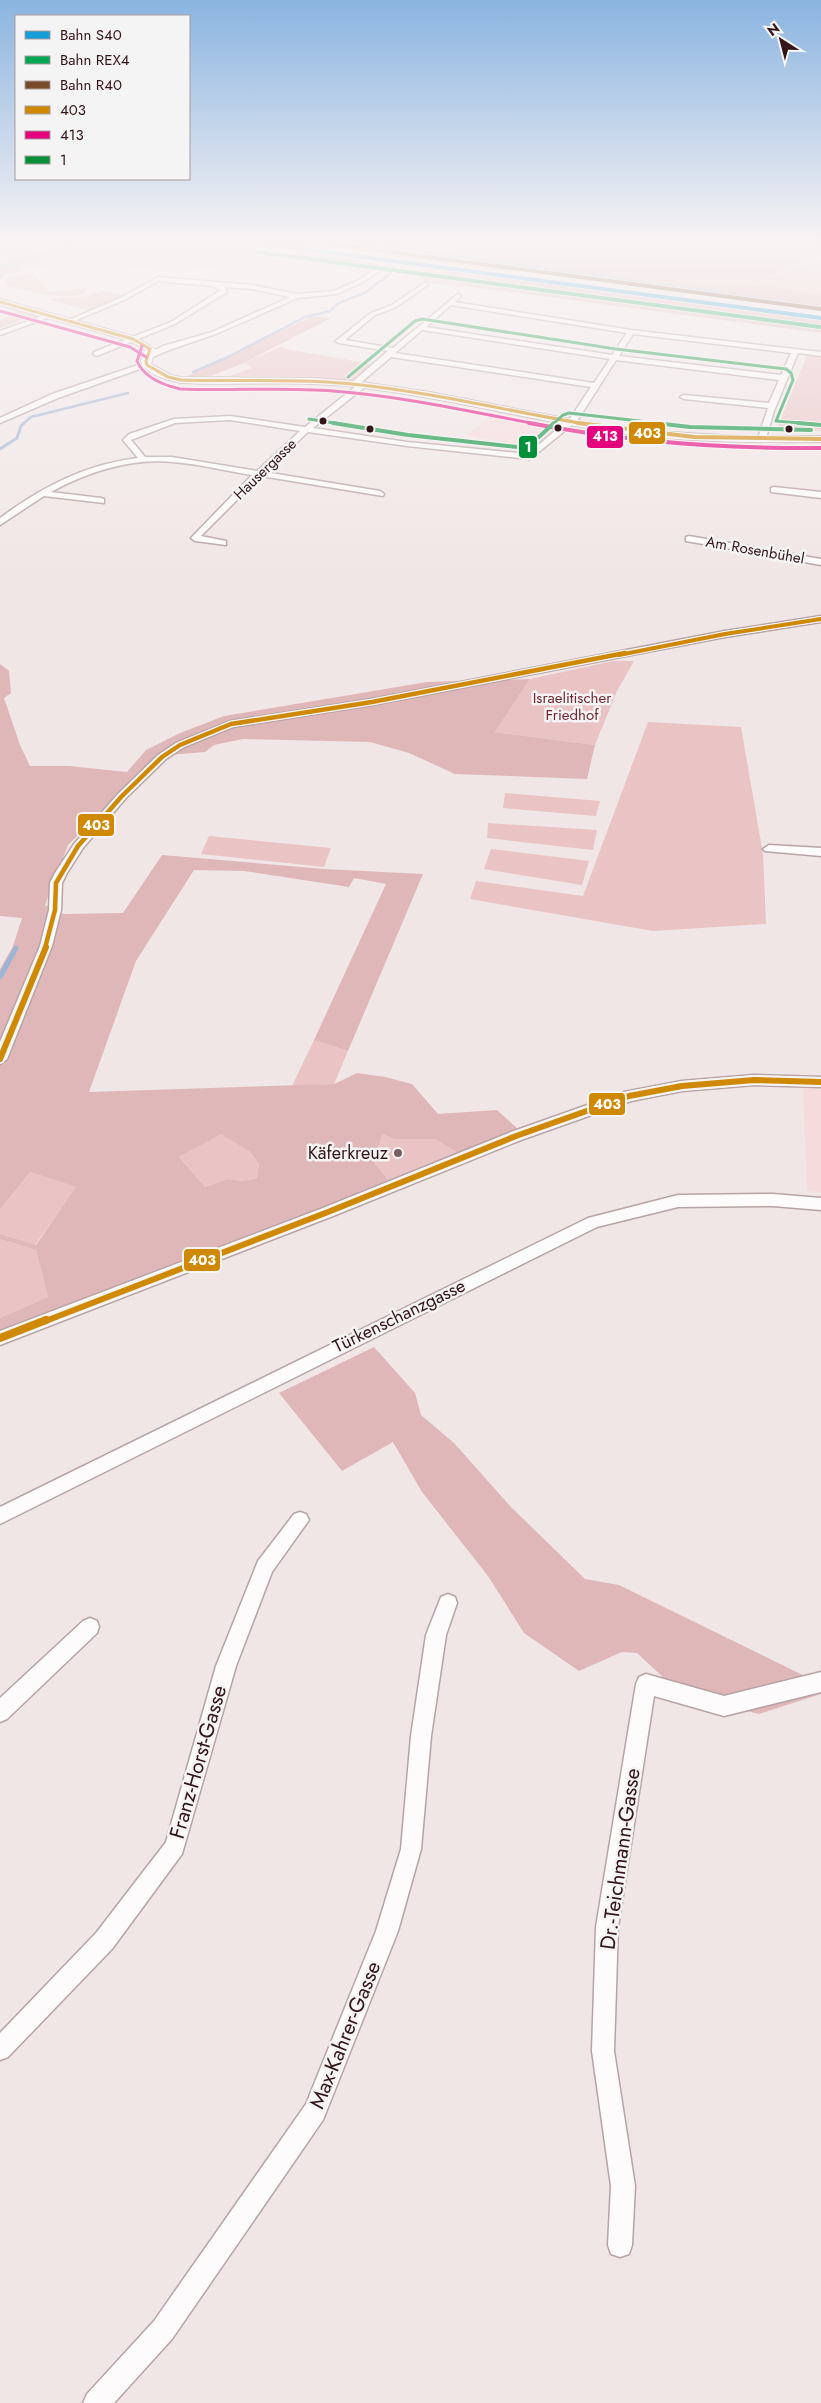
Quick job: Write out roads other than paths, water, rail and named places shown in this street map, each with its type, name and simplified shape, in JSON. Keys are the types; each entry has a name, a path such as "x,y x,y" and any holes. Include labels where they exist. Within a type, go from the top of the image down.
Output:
{"main road":[{"path":"149,355 148,361 163,374 181,380 302,380 358,385 569,422 654,434 821,440"}],"street":[{"path":"0,421 55,396 148,361 156,355"},
{"name":"Hausergasse","path":"223,543 194,538 258,473 358,385 388,355"},
{"path":"410,355 597,386"},
{"path":"597,355 784,378"},
{"path":"142,458 127,440 148,430 182,420 230,418 407,444 530,457 574,419 617,355"},
{"path":"762,438 793,355"},
{"path":"684,397 773,406"},
{"path":"0,522 43,493 86,471 106,464 142,458 172,459 380,494"},
{"path":"774,490 821,495"},
{"path":"43,493 102,501"},
{"name":"Am Rosenbühel","path":"689,539 821,562"},
{"path":"0,1059 46,946 55,910 56,883 61,873 78,846 122,796 162,757 180,745 231,724 381,700 743,631 821,619"},
{"path":"769,848 821,852"},
{"path":"0,1338 328,1212 516,1136 629,1096 682,1086 754,1080 821,1082"},
{"name":"Türkenschanzgasse","path":"0,1516 593,1222 678,1201 773,1200 821,1204"},
{"name":"Franz-Horst-Gasse","path":"0,2049 104,1941 175,1846 226,1666 265,1567 300,1520"},
{"name":"Max-Kahrer-Gasse","path":"96,2403 163,2330 315,2112 387,1931 411,1848 421,1736 436,1634 448,1602"},
{"path":"0,1712 90,1627"},
{"name":"Dr.-Teichmann-Gasse","path":"620,2244 624,2186 603,2051 607,1927 646,1684 724,1706 821,1682"}],"waterway":[{"path":"193,372 232,355"},
{"path":"23,424 31,417 128,393"},
{"path":"0,449 17,438 23,424"},
{"path":"0,977 16,948"}],"place":[{"name":"Käferkreuz","path":"398,1153"}],"park label":[{"name":"Israelitischer Friedhof","path":"572,706"}]}
